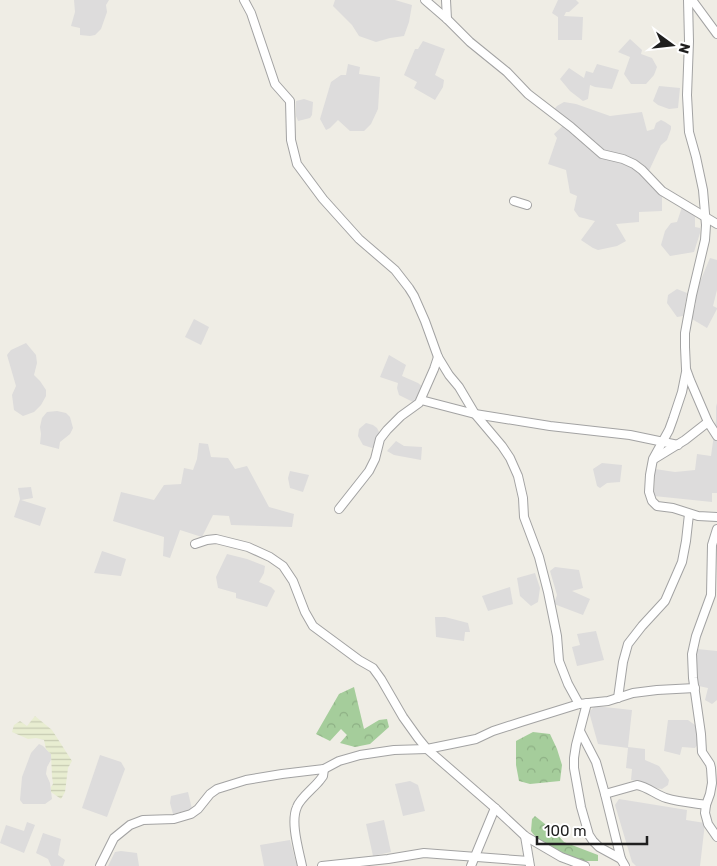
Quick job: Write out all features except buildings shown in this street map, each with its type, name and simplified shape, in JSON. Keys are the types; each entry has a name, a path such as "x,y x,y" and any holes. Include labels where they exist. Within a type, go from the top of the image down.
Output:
{"street":[{"path":"244,0 251,13 276,84 290,101 291,140 297,164 323,199 359,239 395,270 409,288 425,321 438,357 476,414 506,451 518,476 523,498 524,516 539,557 554,618 559,661 568,684 583,703 574,768 588,835 599,847 623,863"},
{"path":"425,0 470,42 507,72 528,94 602,154 634,164 662,191 717,224"},
{"path":"446,0 447,19"},
{"path":"688,0 689,51 687,95 689,132 703,190 706,216 705,240 684,333 686,369 682,392 669,430 651,466 649,492 652,501 657,506 698,516 717,517"},
{"path":"692,0 717,34"},
{"path":"514,200 527,205"},
{"path":"339,509 369,471 375,459 380,439 386,430 421,400 438,357"},
{"path":"686,369 708,422 717,436"},
{"path":"421,400 476,414 550,426 630,435 678,445"},
{"path":"655,456 678,445 708,422"},
{"path":"646,438 655,456"},
{"path":"618,698 628,644 665,601 682,562 689,514"},
{"path":"717,529 712,546 711,595 696,636 692,654 702,752 711,768 712,783 705,813 708,824 717,837"},
{"path":"195,544 207,540 216,540 248,547 270,557 283,566 293,581 305,612 313,626 373,668 403,717 427,749 525,836 561,857 585,866"},
{"path":"100,866 114,838 130,824 143,820 174,819 191,814 217,789 246,780 324,769 339,761 360,755 394,750 427,749 476,739 521,722 583,703 608,702 633,693 694,688"},
{"path":"580,731 596,762 623,863"},
{"path":"302,866 296,837 296,808 320,780 324,769"},
{"path":"606,794 642,786 660,796 673,800 706,805"},
{"path":"471,866 495,808"},
{"path":"322,866 424,853 530,863 525,836"}],"shaded area":[{"path":"74,0 109,0 106,5 107,12 101,29 95,35 80,35 80,28 71,26 75,12"},
{"path":"335,0 395,0 412,5 404,36 376,42 359,36 352,25 333,6"},
{"path":"558,0 576,0 579,3 569,12 566,12 564,16 583,17 582,40 558,40 558,17 552,13"},
{"path":"630,39 642,50 641,54 652,58 657,67 654,75 646,84 631,84 624,74 630,57 618,52"},
{"path":"423,41 445,49 435,75 444,80 443,87 435,100 414,88 417,82 404,75 415,49 418,49"},
{"path":"348,64 360,67 359,74 380,77 378,109 371,124 364,131 350,131 338,120 326,130 320,119 331,82 341,75 346,75"},
{"path":"597,64 619,70 612,89 590,85 588,99 583,101 570,91 560,79 569,68 584,78 586,71 593,73"},
{"path":"659,86 680,88 678,108 669,109 653,101"},
{"path":"304,99 313,102 312,115 310,118 298,121 296,101"},
{"path":"564,102 576,104 610,116 642,112 647,131 654,129 656,123 661,120 671,126 667,140 661,145 647,175 662,191 662,211 639,212 639,222 616,224 626,241 617,246 598,250 581,240 595,221 579,217 574,210 577,196 570,193 566,170 548,164 557,138 554,134 566,123 552,112"},
{"path":"682,207 695,214 695,227 700,228 700,233 694,252 670,256 661,245 665,231 671,223 677,222"},
{"path":"710,258 717,260 717,290 713,306 717,309 707,328 692,319 696,303 692,301"},
{"path":"677,289 687,293 683,316 677,317 667,303 668,295"},
{"path":"194,319 209,327 201,345 185,337"},
{"path":"26,343 36,355 37,363 34,375 46,390 46,396 34,412 23,416 14,410 12,395 16,386 7,355 11,350"},
{"path":"389,355 406,365 402,376 418,383 424,388 417,404 399,395 398,383 380,377"},
{"path":"717,403 717,493 712,493 712,502 654,496 655,469 675,472 695,470 697,454 711,456"},
{"path":"57,411 66,413 70,417 73,428 70,434 60,442 59,449 40,444 42,418 47,412"},
{"path":"366,423 377,428 380,445 372,448 363,445 358,436 359,429"},
{"path":"396,441 404,446 422,447 421,460 394,455 387,451"},
{"path":"199,443 208,444 211,457 228,458 235,469 247,466 269,507 294,514 292,527 231,525 229,516 213,515 202,537 180,530 170,558 163,556 164,537 113,521 121,492 154,500 164,485 181,484 184,468 193,470 197,459"},
{"path":"602,463 622,465 620,482 607,483 600,488 597,486 593,469"},
{"path":"290,471 309,475 303,492 290,488 288,478"},
{"path":"31,487 33,498 21,500 46,508 40,526 14,517 20,499 18,488"},
{"path":"102,551 126,559 121,576 94,573"},
{"path":"227,554 265,566 264,573 259,582 271,587 275,591 267,607 236,598 236,593 218,588 216,577"},
{"path":"555,567 579,570 583,588 572,591 590,599 583,615 554,604 557,595 550,571"},
{"path":"535,573 540,588 538,602 531,606 520,596 517,578"},
{"path":"510,587 513,604 488,611 482,596"},
{"path":"435,617 445,617 468,623 470,632 465,632 464,641 436,637"},
{"path":"596,631 604,660 577,666 572,647 580,645 577,634"},
{"path":"697,649 717,651 717,700 712,704 705,700 708,688 694,685"},
{"path":"595,706 632,710 628,747 645,749 645,760 659,766 669,780 668,785 662,789 641,786 642,782 631,780 632,769 626,768 628,748 598,744 589,712"},
{"path":"668,720 688,720 699,728 701,740 695,748 682,747 680,755 664,751"},
{"path":"39,744 51,754 52,758 47,767 46,774 50,783 52,799 45,804 23,804 20,800 22,777 31,753"},
{"path":"100,755 121,762 125,769 107,817 82,808"},
{"path":"410,781 418,785 425,811 403,816 395,784"},
{"path":"188,792 192,809 173,814 170,803 171,796"},
{"path":"619,799 687,810 686,820 705,823 700,866 636,866 632,862 615,805"},
{"path":"384,820 391,852 373,856 366,824"},
{"path":"27,822 35,825 24,853 0,843 6,825 24,831"},
{"path":"43,833 61,839 58,855 65,860 63,866 51,866 48,859 36,853"},
{"path":"290,840 297,866 264,866 260,845"},
{"path":"115,852 137,853 139,866 108,866"}],"green space":[{"path":"354,687 364,729 379,720 387,719 389,727 370,744 355,747 340,743 347,735 341,729 330,741 316,734 339,694"},
{"path":"35,716 52,730 72,761 68,768 65,792 61,799 51,792 53,784 51,754 46,749 44,740 28,739 12,732 14,725 20,721 27,726"},
{"path":"533,732 550,734 562,765 560,781 530,784 519,781 516,765 516,741"},
{"path":"535,816 564,842 598,855 598,861 574,860 550,849 531,831 532,819"}]}
